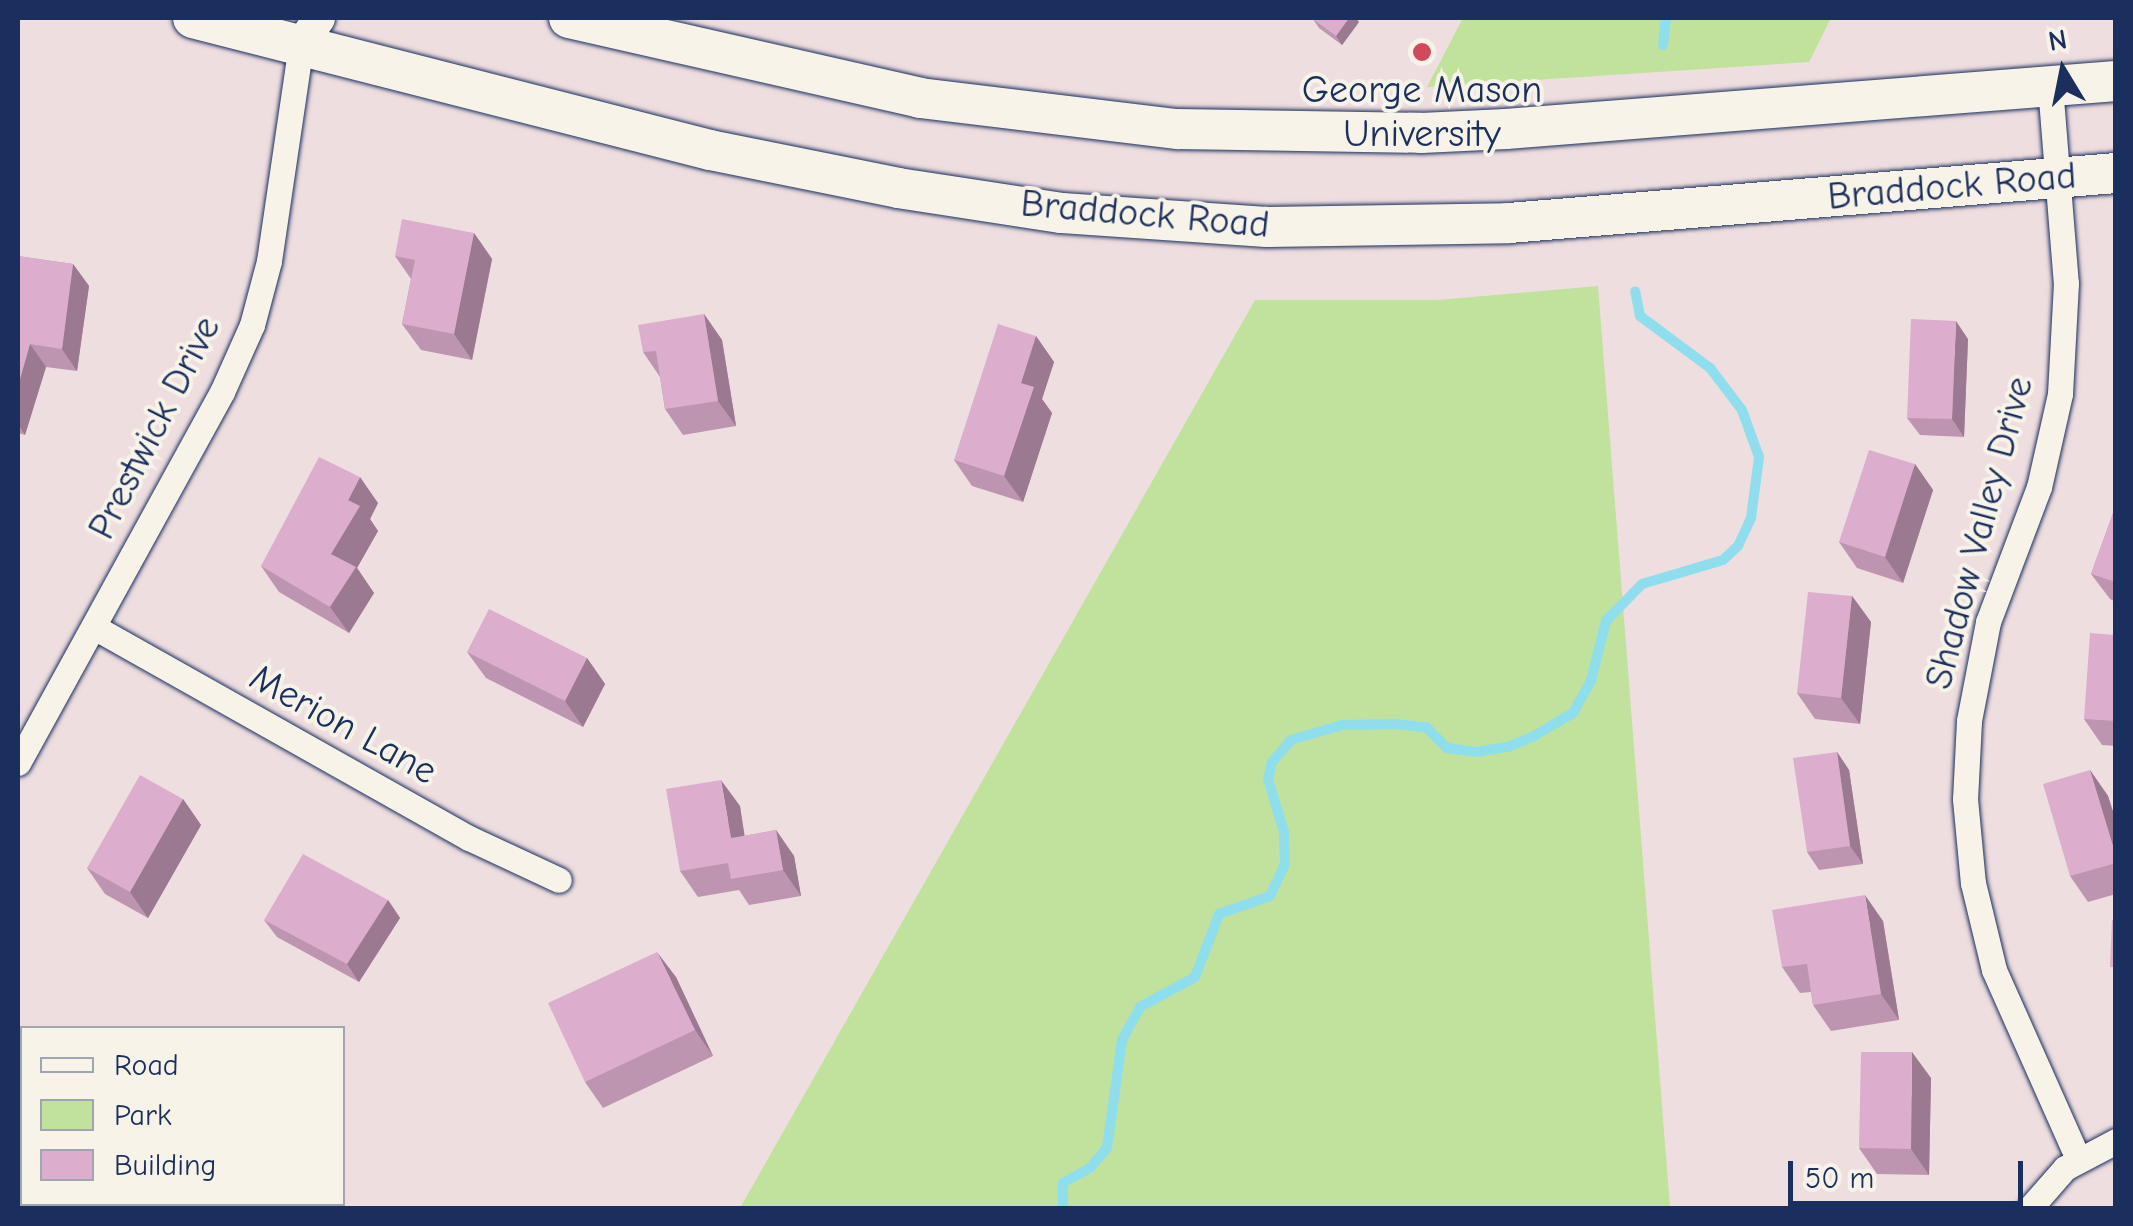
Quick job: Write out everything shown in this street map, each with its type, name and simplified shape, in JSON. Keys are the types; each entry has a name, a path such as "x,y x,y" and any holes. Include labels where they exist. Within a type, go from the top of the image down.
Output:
{"main road":[{"name":"Braddock Road","path":"193,18 306,27 710,150 898,188 1062,213 1267,228 1509,224 2116,173"},
{"path":"568,18 920,98 1178,129 1421,133 1506,129 2116,81"}],"street":[{"name":"Prestwick Drive","path":"18,763 222,392 252,325 269,261 306,27"},
{"name":"Shadow Valley Drive","path":"2050,86 2066,283 2060,394 2039,487 1988,622 1969,721 1965,799 1972,883 1994,970 2078,1158"},
{"name":"Merion Lane","path":"94,627 468,838 559,880"},
{"path":"2030,1208 2049,1183 2078,1158 2116,1141"}],"green space":[{"path":"1463,18 1831,18 1809,62 1427,87"},
{"path":"1598,286 1670,1208 740,1208 1255,300 1438,300"}],"building":[{"path":"1314,18 1349,18 1336,36"},
{"path":"402,219 474,233 454,334 402,324 415,260 395,256"},
{"path":"18,256 73,264 62,349 30,344 18,386"},
{"path":"704,314 718,401 665,409 656,351 643,352 638,325"},
{"path":"1911,319 1956,321 1952,419 1907,418"},
{"path":"998,324 1036,336 1021,383 1034,387 1004,476 954,460"},
{"path":"1869,450 1915,464 1885,557 1839,542"},
{"path":"319,457 360,477 348,500 360,506 331,554 356,567 330,607 261,566"},
{"path":"2116,505 2116,582 2091,574"},
{"path":"1808,592 1852,596 1841,698 1797,693"},
{"path":"489,609 587,658 565,701 467,652"},
{"path":"2090,633 2116,635 2116,721 2084,719"},
{"path":"1837,752 1850,846 1807,852 1793,758"},
{"path":"2090,770 2116,863 2070,876 2043,784"},
{"path":"140,775 183,799 130,892 87,868"},
{"path":"721,780 731,838 776,830 783,870 731,879 728,863 680,871 666,789"},
{"path":"303,854 388,900 347,964 264,920"},
{"path":"1865,895 1881,994 1813,1005 1807,964 1782,967 1772,910"},
{"path":"2112,920 2116,920 2116,967 2110,967"},
{"path":"657,952 695,1030 585,1082 548,1003"},
{"path":"1861,1052 1912,1052 1911,1149 1859,1148"}],"waterway":[{"path":"1663,45 1666,18"},
{"path":"1063,1208 1063,1183 1090,1168 1107,1148 1122,1040 1140,1007 1195,977 1219,914 1270,896 1285,864 1284,832 1268,779 1272,762 1291,740 1342,725 1395,724 1426,727 1447,748 1475,752 1508,747 1534,736 1573,713 1591,680 1606,621 1642,584 1723,560 1738,546 1751,518 1759,457 1742,410 1710,368 1640,316 1635,291"}],"place":[{"name":"George Mason University","path":"1422,52"}]}
